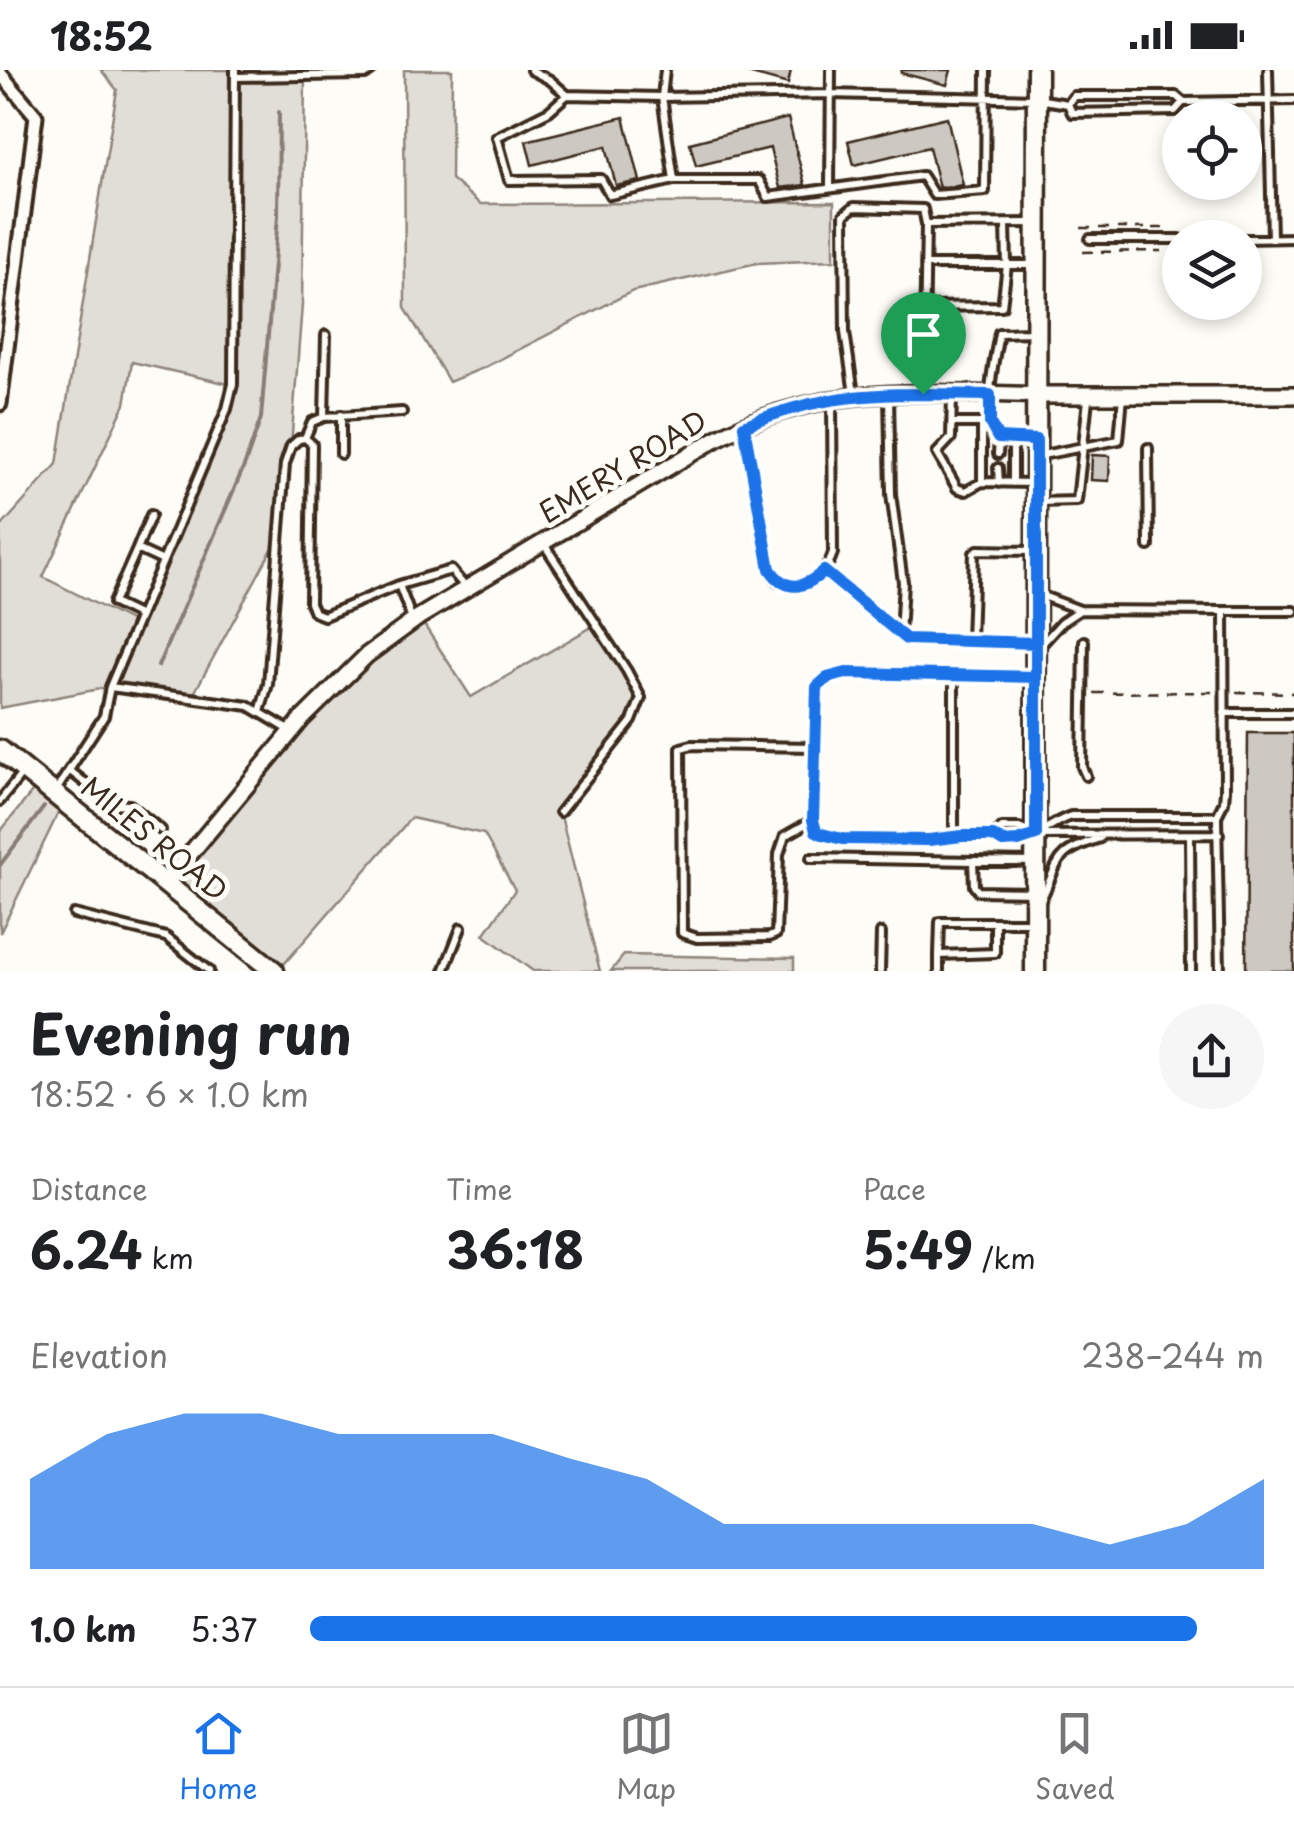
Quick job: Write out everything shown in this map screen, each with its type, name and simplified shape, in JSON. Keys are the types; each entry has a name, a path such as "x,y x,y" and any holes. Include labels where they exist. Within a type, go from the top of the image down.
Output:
{"main road":[{"path":"1036,971 1037,70"},
{"name":"EMERY ROAD","path":"1036,395 1294,395"},
{"name":"MILES ROAD","path":"0,750 274,971"}],"street":[{"path":"0,73 36,116 0,404"},
{"name":"EMERY ROAD","path":"166,882 350,669 412,622 712,441 779,412 832,398 888,394 1036,395"}],"lane":[{"path":"54,794 104,716 110,688 227,410 233,384 235,74 365,75 372,70"},
{"path":"532,70 567,95 829,94 1037,98 1068,104"},
{"path":"664,70 662,97 674,180"},
{"path":"830,187 831,70"},
{"path":"567,95 549,110 497,138 509,180 602,178 610,194 674,180 760,180 768,197 922,176 934,196 985,191 986,70"},
{"path":"1268,70 1272,238"},
{"path":"1068,104 1074,96 1176,96 1181,100"},
{"path":"1262,101 1294,100"},
{"path":"1068,104 1072,113 1162,111"},
{"path":"854,396 845,332 844,214 854,208 923,209 923,394"},
{"path":"926,224 1036,223"},
{"path":"924,307 1002,306 1006,224"},
{"path":"1262,238 1294,238"},
{"path":"1090,239 1162,239"},
{"path":"925,265 1036,265"},
{"path":"982,482 991,370 999,332 1036,332"},
{"path":"324,417 326,335"},
{"path":"888,394 891,494 902,582 900,635"},
{"path":"952,395 951,438 938,449 938,457 962,490 982,482 1013,483 1077,501 1088,395"},
{"path":"998,438 1036,448 1081,448 1118,440 1123,395"},
{"path":"744,426 770,569 778,582 800,587 824,571 832,553 832,398"},
{"path":"305,438 312,422 324,417 402,412"},
{"path":"341,415 341,454"},
{"path":"952,423 986,423"},
{"path":"986,423 998,438 998,454"},
{"path":"260,712 268,684 284,464 298,439 305,438 312,444 310,603 314,612 324,616 399,585 451,570 466,589"},
{"path":"1013,440 1013,483"},
{"path":"1148,448 1148,546"},
{"path":"998,468 998,482"},
{"path":"140,616 113,603 151,515"},
{"path":"544,542 627,671 640,698 632,721 560,812"},
{"path":"137,549 163,561"},
{"path":"971,642 974,553 1036,550"},
{"path":"824,571 906,639 1036,647 1080,610"},
{"path":"399,585 412,622"},
{"path":"1036,594 1080,610 1294,611"},
{"path":"1220,971 1217,816 1225,790 1224,612"},
{"path":"1084,641 1082,768 1086,776"},
{"path":"1036,677 846,673 827,678 817,687 813,820 816,831 842,839 993,836 1003,842 1036,835 1219,834"},
{"path":"954,676 952,829 962,836"},
{"path":"110,688 249,706 292,732"},
{"path":"1224,712 1294,713"},
{"path":"813,820 785,836 779,854 776,934 697,938 682,933 681,748 814,747"},
{"path":"0,801 25,770"},
{"path":"69,770 112,804 130,805 161,830"},
{"path":"1036,835 1052,822 1070,816 1217,816"},
{"path":"993,836 1002,828 1020,828 1036,835"},
{"path":"939,971 940,922 995,922 1036,908 1054,864 1066,851 1106,836"},
{"path":"1190,836 1191,971"},
{"path":"811,858 1036,862"},
{"path":"973,861 978,892 1036,908"},
{"path":"74,914 166,937 209,971"},
{"path":"939,955 995,954 995,922"},
{"path":"444,971 461,928"},
{"path":"880,971 881,933"}],"path":[{"path":"1081,228 1162,228"},
{"path":"1083,252 1162,252"},
{"path":"1090,693 1213,692"},
{"path":"1234,692 1294,693"}],"shaded area":[{"path":"101,70 235,70 235,77 305,76 302,305 291,446 284,465 278,538 191,699 110,687 0,708 0,528 57,464 117,90","holes":["132,362 233,385 227,410 136,624 43,577 125,404"]},
{"path":"404,70 452,70 451,179 480,204 834,202 834,260 757,263 633,291 449,382 405,308"},
{"path":"419,617 471,697 597,624 641,698 632,721 560,812 600,971 533,971 484,935 515,890 484,834 411,818 278,971 166,883 302,719"},
{"path":"40,782 64,801 0,933 0,832"},
{"path":"624,955 794,958 794,971 611,971"}],"building":[{"path":"748,70 791,70 788,84"},
{"path":"951,70 947,85 901,73"},
{"path":"624,117 640,181 616,186 606,146 532,165 526,141"},
{"path":"947,117 963,185 939,188 929,147 854,165 848,141"},
{"path":"788,118 805,185 780,188 770,148 696,166 690,143"},
{"path":"1092,455 1110,456 1109,481 1091,480"},
{"path":"1248,733 1294,733 1294,971 1246,971"}],"waterway":[{"path":"158,666 261,418 278,216 279,112"},
{"path":"0,865 44,807"}],"route":[{"path":"923,394 832,398 744,426 770,569 778,582 792,587 800,587 824,571 906,639 1036,643 1036,650 1036,677 846,673 827,678 817,687 813,820 816,831 842,839 993,836 1003,842 1018,841 1036,835 1036,677 1036,650 1036,643 1036,440 998,438 990,423 990,395 923,394"}]}
